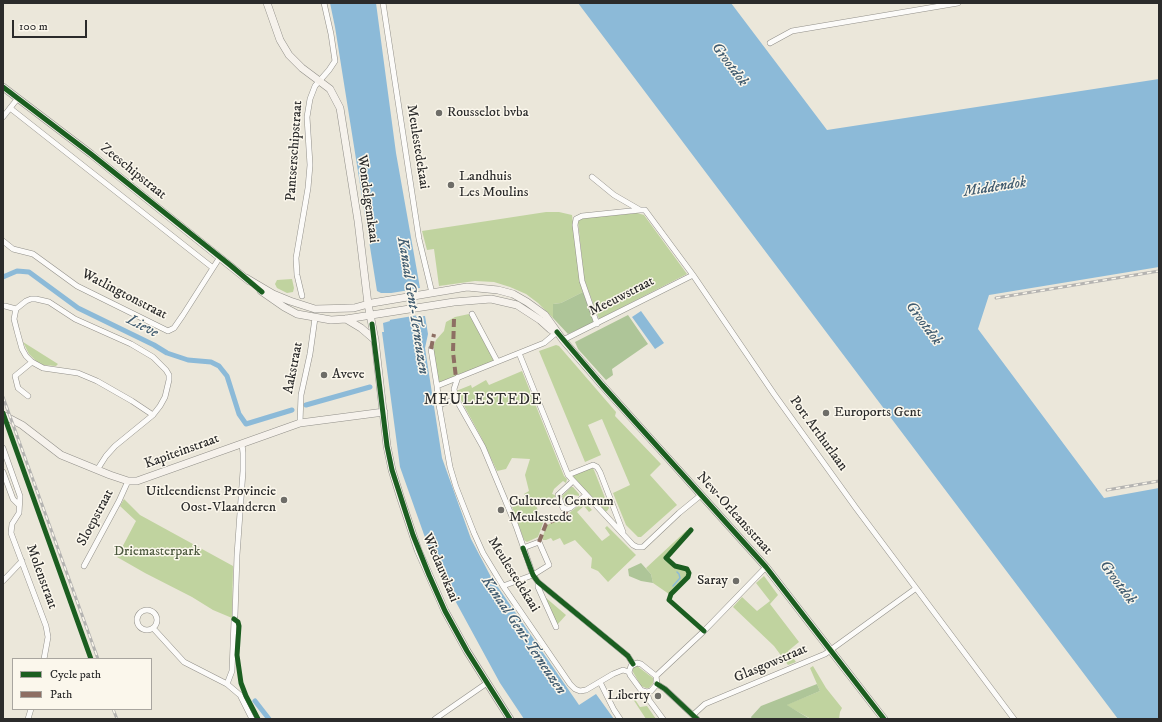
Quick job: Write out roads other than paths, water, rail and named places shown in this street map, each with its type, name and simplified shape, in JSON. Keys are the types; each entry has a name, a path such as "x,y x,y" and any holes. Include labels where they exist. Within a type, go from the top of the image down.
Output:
{"main road":[{"path":"267,3 284,47 296,62 319,81"},
{"name":"Wondelgemkaai","path":"319,81 330,89 340,108 358,221 368,304 384,412"},
{"name":"Zeeschipstraat","path":"3,87 220,257 262,292 284,307 297,314 332,320 370,316"},
{"name":"Zeeschipstraat","path":"246,278 290,302 315,309 354,308 368,304"},
{"name":"New-Orleansstraat","path":"368,304 467,287 498,290 513,294 545,315 563,340 766,567 884,719"},
{"name":"New-Orleansstraat","path":"370,316 425,306 482,299 500,300 517,305 540,320 550,329 557,332"},
{"path":"346,319 361,328 374,340"},
{"name":"Kapiteinstraat","path":"3,415 22,425 60,455 128,481 137,481 300,423 384,412"},
{"name":"Wiedauwkaai","path":"384,412 387,446 392,470 418,550 445,611 467,652 510,719"}],"street":[{"path":"319,81 329,70 335,60 324,3"},
{"name":"Meulestedekaai","path":"383,3 419,239 432,293"},
{"path":"770,43 792,31 958,3"},
{"name":"Pantserschipstraat","path":"302,296 297,275 296,258 308,188 310,165 307,116 310,99 315,86 319,81"},
{"path":"3,117 18,98"},
{"path":"10,108 213,268"},
{"name":"Port Arthurlaan","path":"592,177 614,195 640,210 645,210 693,275 774,394 915,589 1014,719"},
{"path":"597,324 582,281 575,225 576,219 582,216 640,210"},
{"name":"Watlingtonstraat","path":"3,241 14,250 33,254 77,286 168,331 174,328 220,257"},
{"name":"Meeuwstraat","path":"563,340 693,275"},
{"path":"97,470 115,446 153,415 165,397 170,380 169,375 153,357 131,344 75,319 49,302 31,299 16,309 14,319 19,340 26,356 32,362 43,368 78,373 93,379 132,400 153,415"},
{"path":"3,306 16,309"},
{"path":"472,314 497,361"},
{"name":"Aakstraat","path":"300,423 300,399 310,354 314,318"},
{"path":"431,349 437,386 497,361 544,344 557,332"},
{"path":"519,353 568,475 633,545 643,547 679,513 701,495"},
{"path":"28,396 18,388 15,376 32,362"},
{"path":"457,378 454,389 456,399 482,447 533,575 538,582 628,656 633,664"},
{"name":"Meulestedekaai","path":"437,386 449,461 456,488 483,553 503,586 574,688 580,691 586,690 601,683 620,670 629,672"},
{"path":"439,405 456,399"},
{"path":"227,684 232,671 237,556 243,471 242,444"},
{"path":"3,448 20,496 19,505"},
{"path":"568,475 593,465 597,467 624,535"},
{"path":"3,472 13,499 19,505"},
{"name":"Sloepstraat","path":"84,566 119,501 128,481"},
{"path":"573,481 558,495 563,508 570,508 586,494"},
{"name":"Molenstraat","path":"19,505 19,513 11,528 46,626 48,637 44,658"},
{"path":"606,516 612,514 615,510"},
{"path":"503,586 533,575 549,565 539,542 523,548"},
{"path":"3,581 22,561"},
{"path":"656,676 704,631 766,567"},
{"path":"538,582 538,587 556,627"},
{"name":"Glasgowstraat","path":"695,717 705,704 795,668 831,651 915,589"},
{"path":"153,628 184,662 227,684 240,695 252,719"},
{"path":"633,664 641,664 656,676 657,684 651,691 647,692 639,688 629,672 633,664"},
{"path":"435,719 487,683"},
{"path":"601,683 620,719"},
{"path":"657,684 665,689 695,717"},
{"path":"647,692 649,700 662,719"}],"water":[{"name":"Kanaal Gent-Terneuzen","path":"330,3 376,3 396,153 420,288 406,290 410,315 416,314 416,317 425,316 428,334 425,348 442,458 471,539 491,577 579,705 596,694 614,719 524,719 500,683 433,560 400,467 382,332 384,332 383,323 390,321 389,318 394,317 391,293 381,293 377,291"},
{"path":"578,3 731,3 827,130 1159,79 1159,267 989,295 978,329 1104,498 1159,488 1159,719 1118,719"},
{"path":"641,311 664,343 655,349 632,317"}],"waterway":[{"name":"Lieve","path":"3,277 17,271 29,272 78,308 154,345 167,353 188,360 211,362 219,366 227,376 239,414 246,424 292,410"},
{"path":"306,405 370,387"},
{"path":"673,586 680,578 677,572"},
{"name":"Lieve","path":"255,701 269,719"}],"railway":[{"path":"996,298 1159,271"},
{"path":"3,397 98,658"},
{"path":"1107,490 1159,481"},
{"path":"113,710 117,719"}],"place":[{"name":"Rousselot bvba","path":"439,113"},
{"name":"Landhuis Les Moulins","path":"451,185"},
{"name":"Aveve","path":"324,375"},
{"name":"Euroports Gent","path":"826,413"},
{"name":"Uitleendienst Provincie Oost-Vlaanderen","path":"284,500"},
{"name":"Cultureel Centrum Meulestede","path":"501,510"},
{"name":"Saray","path":"736,581"},
{"name":"Liberty","path":"658,696"}],"district":[{"name":"MEULESTEDE","path":"483,401"}],"water label":[{"name":"Grootdok","path":"729,65"},
{"name":"Middendok","path":"995,188"},
{"name":"Grootdok","path":"923,324"},
{"name":"Grootdok","path":"1117,583"}],"park label":[{"name":"Driemasterpark","path":"157,552"}]}
